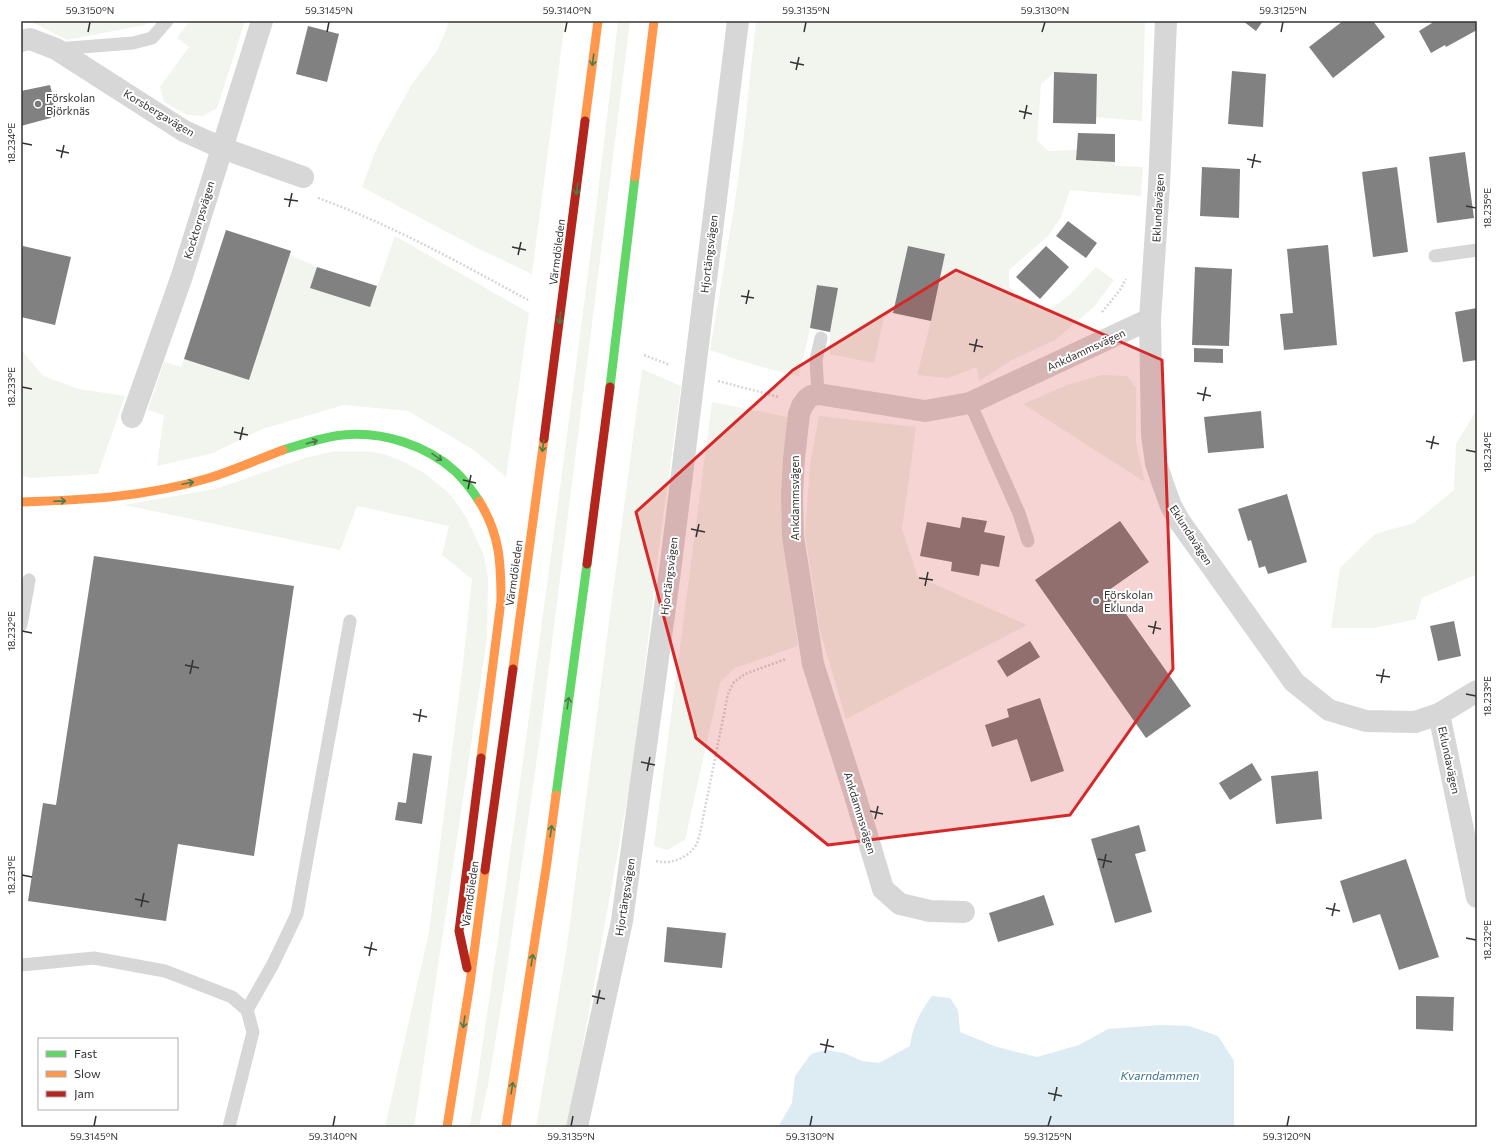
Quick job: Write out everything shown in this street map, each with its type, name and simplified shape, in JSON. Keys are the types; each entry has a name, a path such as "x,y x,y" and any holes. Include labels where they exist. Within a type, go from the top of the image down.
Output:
{"highway":[{"name":"Värmdöleden","path":"447,1127 470,983 558,335 598,21"},
{"path":"506,1127 549,846 603,441 654,21"},
{"path":"21,502 84,500 128,496 202,480 292,447 330,436 350,435 371,435 411,444 431,453 450,466 466,482 481,503 492,526 497,542 502,571 501,601 459,931 470,983"}],"street":[{"name":"Kocktorpsvägen","path":"132,417 182,276 262,21"},
{"name":"Hjortängsvägen","path":"577,1127 622,921 670,571 738,21"},
{"name":"Eklundavägen","path":"1166,21 1160,186 1150,320 1152,435 1156,463 1171,506 1180,522 1294,682 1329,710 1366,721 1415,722 1439,714 1477,897"},
{"name":"Korsbergavägen","path":"24,37 56,49 184,130 307,186"},
{"name":"Ankdammsvägen","path":"964,912 930,911 900,904 883,889 813,664 793,537 792,495 794,458 797,425 802,406 811,396 818,394 925,411 970,403 1150,320"},
{"path":"1439,714 1477,691"}],"lane":[{"path":"56,49 133,43 152,38 167,21"},
{"path":"1435,256 1477,250"},
{"path":"818,394 816,360 821,338"},
{"path":"970,403 1019,513 1028,541"},
{"path":"21,626 29,580"},
{"path":"247,1010 273,964 297,914 350,621"},
{"path":"21,965 94,958 165,971 232,997 247,1010 253,1032 229,1127"}],"path":[{"path":"307,186 339,206 395,231 468,267 528,300"},
{"path":"644,355 673,366"},
{"path":"714,380 781,398 797,425"},
{"path":"650,860 662,863 674,861 688,854 696,845 700,833 728,694 734,682 745,674 811,650"}],"highlighted area":[{"path":"956,270 1162,360 1173,669 1070,815 828,845 696,738 636,512 793,370"}],"shaded area":[{"path":"30,21 152,21 144,25 67,40"},
{"path":"190,21 245,21 217,108 203,116 187,115 164,102 160,87 189,47 177,38"},
{"path":"448,21 565,21 532,274 479,249 362,187 377,147 412,84 437,51 447,28"},
{"path":"618,21 630,21 541,730 504,989 488,1085 479,1127 470,1127 506,886 560,489"},
{"path":"756,21 1145,21 1142,121 1096,117 1097,74 1055,72 1041,84 1037,140 1048,151 1077,150 1077,160 1115,162 1115,166 1143,167 1141,196 1070,190 1060,219 1048,236 1009,270 1009,287 1037,308 1047,309 1062,301 1078,287 1096,267 1114,280 1094,307 1055,340 1012,360 979,381 977,367 948,378 917,375 931,321 945,254 908,246 893,313 884,317 874,363 830,354 830,332 838,288 818,285 799,376 754,365 710,350 734,208 743,143"},
{"path":"395,236 529,313 506,477 474,450 408,411 344,405 262,429 213,453 157,466 164,415 148,410 164,362 181,367 184,359 249,380 290,255 317,267 310,288 370,307"},
{"path":"21,350 43,376 79,389 125,396 98,474 31,478 21,475"},
{"path":"642,369 681,386 659,547 633,767 567,1127 536,1127 566,953"},
{"path":"1101,375 1127,376 1136,388 1136,443 1145,482 1023,404 1067,385"},
{"path":"712,402 788,417 783,543 798,646 735,668 720,683 685,840 667,850 654,846"},
{"path":"1477,410 1477,574 1422,598 1416,619 1375,628 1331,628 1340,568 1375,534 1414,523 1454,490 1456,444"},
{"path":"819,416 916,427 902,529 918,577 1027,625 846,719 820,631 805,534 810,464"},
{"path":"335,451 364,451 384,454 404,462 426,474 451,495 466,517 484,555 488,578 487,638 414,1127 385,1127 429,932 462,672 472,579 442,555 449,526 357,506 340,550 124,505 215,489 305,458"}],"water":[{"name":"Kvarndammen","path":"932,996 950,998 958,1010 960,1032 997,1047 1037,1057 1079,1045 1108,1029 1161,1025 1189,1026 1218,1036 1234,1061 1234,1127 778,1127 792,1103 795,1076 811,1054 826,1050 844,1053 862,1061 879,1063 910,1046 918,1019"}],"building":[{"path":"1243,21 1263,21 1256,31"},
{"path":"1343,21 1373,21 1385,37 1333,78 1309,47"},
{"path":"1431,21 1477,21 1477,30 1446,47 1445,45 1431,53 1419,31 1432,23"},
{"path":"308,26 339,34 327,82 296,74"},
{"path":"1232,71 1266,74 1263,127 1228,124"},
{"path":"1054,72 1097,74 1096,124 1053,123"},
{"name":"Förskolan Björknäs","path":"50,85 58,116 21,126 21,91"},
{"path":"1078,133 1115,134 1115,162 1076,160"},
{"path":"1465,152 1474,218 1437,223 1429,157"},
{"path":"1202,167 1240,169 1239,218 1200,216"},
{"path":"1397,167 1408,252 1373,257 1362,172"},
{"path":"1068,221 1097,243 1086,258 1056,236"},
{"path":"226,230 291,251 249,380 184,359"},
{"path":"1328,245 1337,345 1284,350 1280,314 1293,313 1287,249"},
{"path":"23,246 71,257 55,325 21,317 21,252"},
{"path":"908,246 945,254 931,321 893,313"},
{"path":"1046,246 1069,267 1040,299 1016,277"},
{"path":"317,267 377,286 370,307 310,288"},
{"path":"1195,267 1232,269 1229,346 1192,345"},
{"path":"817,285 838,288 830,332 810,328"},
{"path":"1477,308 1477,360 1463,362 1455,312"},
{"path":"1194,348 1223,349 1223,363 1194,362"},
{"path":"1261,411 1264,448 1208,453 1204,417"},
{"path":"1287,494 1307,562 1268,574 1265,566 1259,568 1251,540 1248,541 1238,509"},
{"path":"962,517 987,521 984,532 1005,536 999,567 981,564 979,576 951,571 952,562 920,556 927,522 960,528"},
{"path":"1120,521 1149,562 1109,590 1191,706 1146,738 1035,580"},
{"path":"94,556 294,586 254,856 178,844 166,921 28,901 43,803 56,805"},
{"path":"1454,621 1461,656 1438,661 1430,626"},
{"path":"1030,641 1040,657 1007,677 997,661"},
{"path":"1040,698 1064,771 1031,782 1017,739 992,747 985,725 1009,717 1007,709"},
{"path":"413,753 432,756 422,824 395,820 398,802 406,803"},
{"path":"1252,763 1262,780 1230,800 1219,783"},
{"path":"1318,771 1322,819 1276,824 1271,776"},
{"path":"1139,825 1146,851 1135,854 1152,912 1115,923 1091,839"},
{"path":"1406,859 1439,957 1399,970 1380,914 1353,923 1340,881"},
{"path":"1044,895 1054,925 998,942 989,913"},
{"path":"667,927 726,933 722,968 664,962"},
{"path":"1416,996 1454,997 1453,1031 1416,1029"}],"traffic: fast":[{"path":"610,387 635,177"},
{"path":"283,450 320,439 343,435 358,434 388,438 418,447 444,462 456,472 479,501"},
{"path":"556,795 587,564"}],"traffic: slow":[{"path":"585,121 598,21"},
{"path":"635,177 654,21"},
{"path":"513,669 544,439"},
{"path":"21,502 93,499 162,489 209,478 283,450"},
{"path":"479,501 486,513 495,537 500,561 501,587 501,601 481,758"},
{"path":"506,1127 556,795"},
{"path":"447,1127 470,983 485,870"}],"traffic: jam":[{"path":"544,439 585,121"},
{"path":"587,564 610,387"},
{"path":"485,870 513,669"},
{"path":"467,968 459,931 481,758"}],"place":[{"name":"Förskolan Björknäs","path":"38,104"},
{"name":"Förskolan Eklunda","path":"1096,601"}]}
